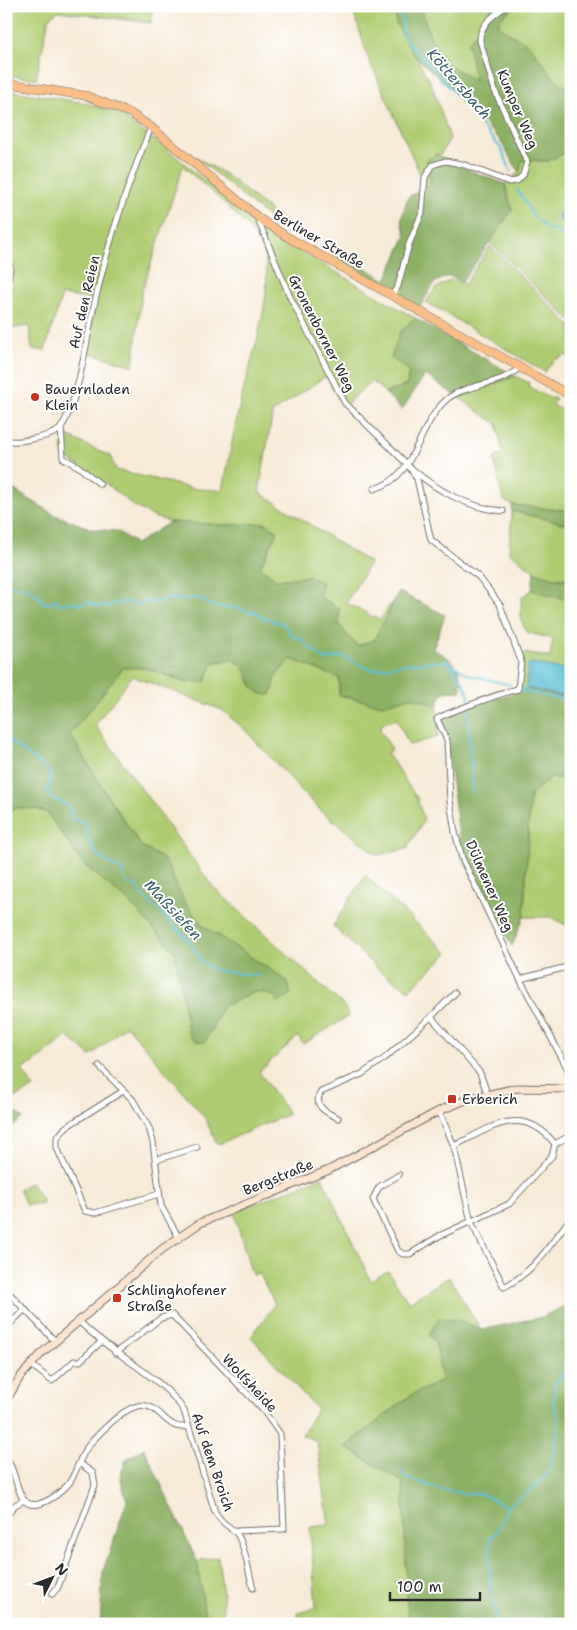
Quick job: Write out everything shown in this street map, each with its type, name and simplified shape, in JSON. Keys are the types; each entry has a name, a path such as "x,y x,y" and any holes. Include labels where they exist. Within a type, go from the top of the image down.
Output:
{"main road":[{"name":"Berliner Straße","path":"6,83 87,96 130,113 151,127 260,219 289,238 571,396"}],"street":[{"name":"Kumper Weg","path":"392,295 398,286 409,244 422,212 425,177 433,165 445,161 462,164 509,182 520,179 526,171 526,157 495,91 480,41 480,36 486,24 506,6"},
{"name":"Auf den Reien","path":"61,428 79,377 95,298 122,199 151,127"},
{"name":"Gronenborner Weg","path":"260,219 259,222 290,297 345,403 427,482 452,495 489,510 503,511"},
{"path":"6,256 10,268 6,287"},
{"path":"374,489 386,486 408,465 428,422 445,400 459,392 482,386 519,368"},
{"path":"6,440 17,442 53,434 61,428"},
{"path":"61,428 63,458 79,467 100,484"},
{"name":"Gronenborner Weg","path":"408,465 416,479 431,540 479,577 500,605 521,661 518,689 516,690"},
{"name":"Dülmener Weg","path":"516,690 490,696 462,710 442,714 437,719 447,740 450,801 462,858 520,979 553,1037 571,1075"},
{"path":"520,979 571,966"},
{"path":"338,1118 321,1107 318,1096 321,1092 362,1074 384,1058 431,1017 455,992"},
{"path":"431,1017 480,1073 487,1093"},
{"path":"99,1066 141,1111 149,1128 156,1160 159,1194 163,1211 178,1236"},
{"name":"Bergstraße","path":"6,1401 30,1364 178,1236 215,1216 329,1170 439,1111 487,1093 517,1088 571,1090"},
{"path":"123,1091 66,1127 57,1138 57,1148 81,1206 90,1213 159,1194"},
{"path":"439,1111 454,1146 471,1222 504,1287 526,1275 534,1267 571,1218"},
{"path":"454,1146 494,1125 522,1121 539,1127 556,1144"},
{"path":"399,1175 379,1187 373,1199 393,1243 403,1254 410,1254 439,1236 509,1204 552,1156 556,1144 571,1134"},
{"path":"156,1160 197,1147"},
{"path":"6,1290 56,1341"},
{"path":"6,1328 25,1309"},
{"name":"Wolfsheide","path":"115,1353 161,1318 172,1315 263,1410 280,1434 284,1530 234,1531"},
{"name":"Auf dem Broich","path":"79,1321 101,1342 173,1395 184,1411 216,1512 222,1523 234,1531 240,1538 252,1588"},
{"path":"30,1364 52,1381 74,1361 80,1361 101,1342"},
{"path":"6,1458 24,1500 29,1504 38,1505 56,1495 70,1482 86,1449 123,1413 135,1407 151,1407 158,1411 172,1426 182,1428 188,1426"},
{"path":"52,1594 58,1587 95,1485 93,1473 79,1463"},
{"path":"6,1516 15,1505 24,1500"}],"green space":[{"path":"6,6 152,6 151,23 58,11 49,18 36,79 6,75"},
{"path":"355,6 396,6 396,23 431,83 450,138 441,154 436,154 431,184 426,187 369,60 355,17"},
{"path":"396,6 420,6 430,37 446,63 475,81 468,42 486,21 492,6 516,6 501,17 498,26 529,45 554,78 571,92 571,150 548,161 522,160 519,172 499,139 461,98 413,54 396,23"},
{"path":"420,6 492,6 472,62 476,81 446,63 430,37"},
{"path":"516,6 571,6 571,92 554,78 529,45 497,26 501,17"},
{"path":"6,90 86,103 119,114 168,150 264,230 415,318 400,332 409,370 407,385 385,393 372,381 343,407 326,376 273,412 259,492 370,563 346,603 380,620 399,592 374,640 357,646 338,625 339,608 321,598 309,576 277,580 260,567 278,531 265,523 226,525 170,522 154,517 134,506 105,483 64,456 62,448 65,435 110,456 116,470 196,489 223,490 238,415 260,327 267,285 266,267 263,251 258,240 249,229 228,206 183,166 142,291 133,366 87,352 96,300 62,295 45,350 32,350 29,326 6,329 7,304 14,272 6,251"},
{"path":"571,150 571,321 489,242 512,210 505,184 519,172 522,160 548,161"},
{"path":"436,154 458,166 505,184 512,210 462,282 449,276 435,282 419,308 334,255 342,254 386,280 406,235 401,220 408,197 431,184 427,160"},
{"path":"197,158 225,174 273,213 277,222 273,221"},
{"path":"490,246 571,326 571,358 566,355 554,360 545,372 426,302 436,288 451,280 465,284"},
{"path":"415,318 515,376 459,398 425,375 402,410 385,393 407,385 409,370 391,358 400,332"},
{"path":"515,376 529,383 528,386 549,398 556,398 552,405 571,414 571,511 512,505 503,500 494,458 503,454 497,424 459,398"},
{"path":"6,485 55,515 92,529 117,531 136,544 170,522 225,525 265,523 278,531 260,567 277,580 309,576 321,582 321,598 339,608 339,625 357,646 374,640 399,592 445,615 433,649 452,661 458,669 461,691 443,692 437,705 411,697 382,705 339,695 339,678 291,659 277,674 271,695 263,694 254,689 242,665 232,659 213,663 206,681 197,682 182,681 143,667 123,668 70,734 107,795 142,847 164,859 184,901 202,925 286,980 291,994 278,1003 277,999 269,994 255,992 223,1006 205,1042 197,1042 189,1036 175,952 128,901 83,864 47,813 36,809 14,808 6,819"},
{"path":"512,505 571,511 571,525 512,511"},
{"path":"512,511 571,525 571,576 554,578 538,573 509,552"},
{"path":"534,572 562,580 571,576 571,606 569,600 532,590"},
{"path":"532,590 569,600 571,606 571,703 521,689 523,653 550,657 553,639 526,632 521,615 522,597"},
{"path":"232,659 242,665 251,685 277,674 291,659 339,678 339,695 382,705 411,697 437,705 438,737 409,745 397,719 382,724 380,730 392,749 387,753 417,798 424,820 407,849 377,855 320,810 243,728 222,710 132,676 95,725 213,887 344,1006 349,1016 303,1044 298,1036 259,1072 289,1114 219,1144 216,1142 205,1118 126,1025 91,1056 67,1036 42,1057 22,1070 34,1088 6,1102 6,819 14,808 36,809 47,813 83,864 128,901 175,952 189,1036 211,1031 223,1006 250,994 262,992 278,999 286,980 202,925 184,901 164,859 142,847 70,735 122,668 146,668 186,683 206,681 213,663"},
{"path":"528,689 571,699 571,780 551,777 530,795 524,917 512,946 462,858 447,746 437,722 442,714"},
{"path":"551,777 571,780 571,928 551,917 524,917 530,795"},
{"path":"365,875 448,953 409,990 380,971 333,926"},
{"path":"6,1104 23,1118 6,1133"},
{"path":"322,1177 371,1281 388,1271 409,1302 449,1277 482,1331 461,1321 436,1344 442,1381 411,1395 345,1447 403,1482 408,1624 299,1624 298,1613 316,1608 310,1527 329,1525 317,1441 302,1435 317,1409 251,1337 275,1304 259,1273 252,1275 234,1212"},
{"path":"31,1182 43,1204 26,1205 19,1189"},
{"path":"571,1303 571,1624 408,1624 403,1482 345,1447 411,1395 442,1381 436,1344 429,1335 439,1318 461,1321 482,1330 542,1317"},
{"path":"144,1448 197,1561 206,1624 100,1624 103,1571 127,1501 120,1476 126,1460"},
{"path":"218,1557 223,1595 223,1624 206,1624 197,1561"}],"water":[{"path":"562,210 566,211 571,218 571,230 569,231 558,217"},
{"path":"532,663 571,671 571,698 526,688 528,664"}],"waterway":[{"name":"Köttersbach","path":"402,6 403,32 406,40 452,90 502,150 511,172"},
{"name":"Köttersbach","path":"517,189 534,217 549,230 555,229 562,236 570,239 570,242 564,246 571,254"},
{"path":"6,586 28,587 33,593 39,595 43,602 49,604 55,599 60,604 75,602 81,605 89,602 99,607 105,605 109,607 114,603 120,604 124,601 138,605 147,600 152,603 174,598 178,600 200,598 213,606 244,609 251,613 255,611 265,619 273,619 275,623 281,622 295,638 303,639 307,646 326,660 342,656 372,670 404,664 448,661 467,674 510,685"},
{"path":"449,663 466,687 469,703"},
{"path":"521,691 527,687"},
{"path":"522,691 571,701"},
{"path":"468,712 473,793"},
{"name":"Maßsiefen","path":"6,732 11,742 50,771 50,787 47,789 50,797 70,806 73,819 84,822 93,848 101,858 124,872 126,884 136,885 142,895 189,940 202,962 214,970 260,976"},
{"path":"498,1624 490,1584 490,1539 497,1532 508,1507 541,1481 549,1471 554,1456 559,1420 554,1403 555,1384 567,1368 571,1367"},
{"path":"401,1471 405,1477 439,1489 465,1494 482,1494 508,1507"}],"place":[{"name":"Bauernladen Klein","path":"35,397"},
{"name":"Erberich","path":"452,1099"},
{"name":"Schlinghofener Straße","path":"117,1298"}]}
